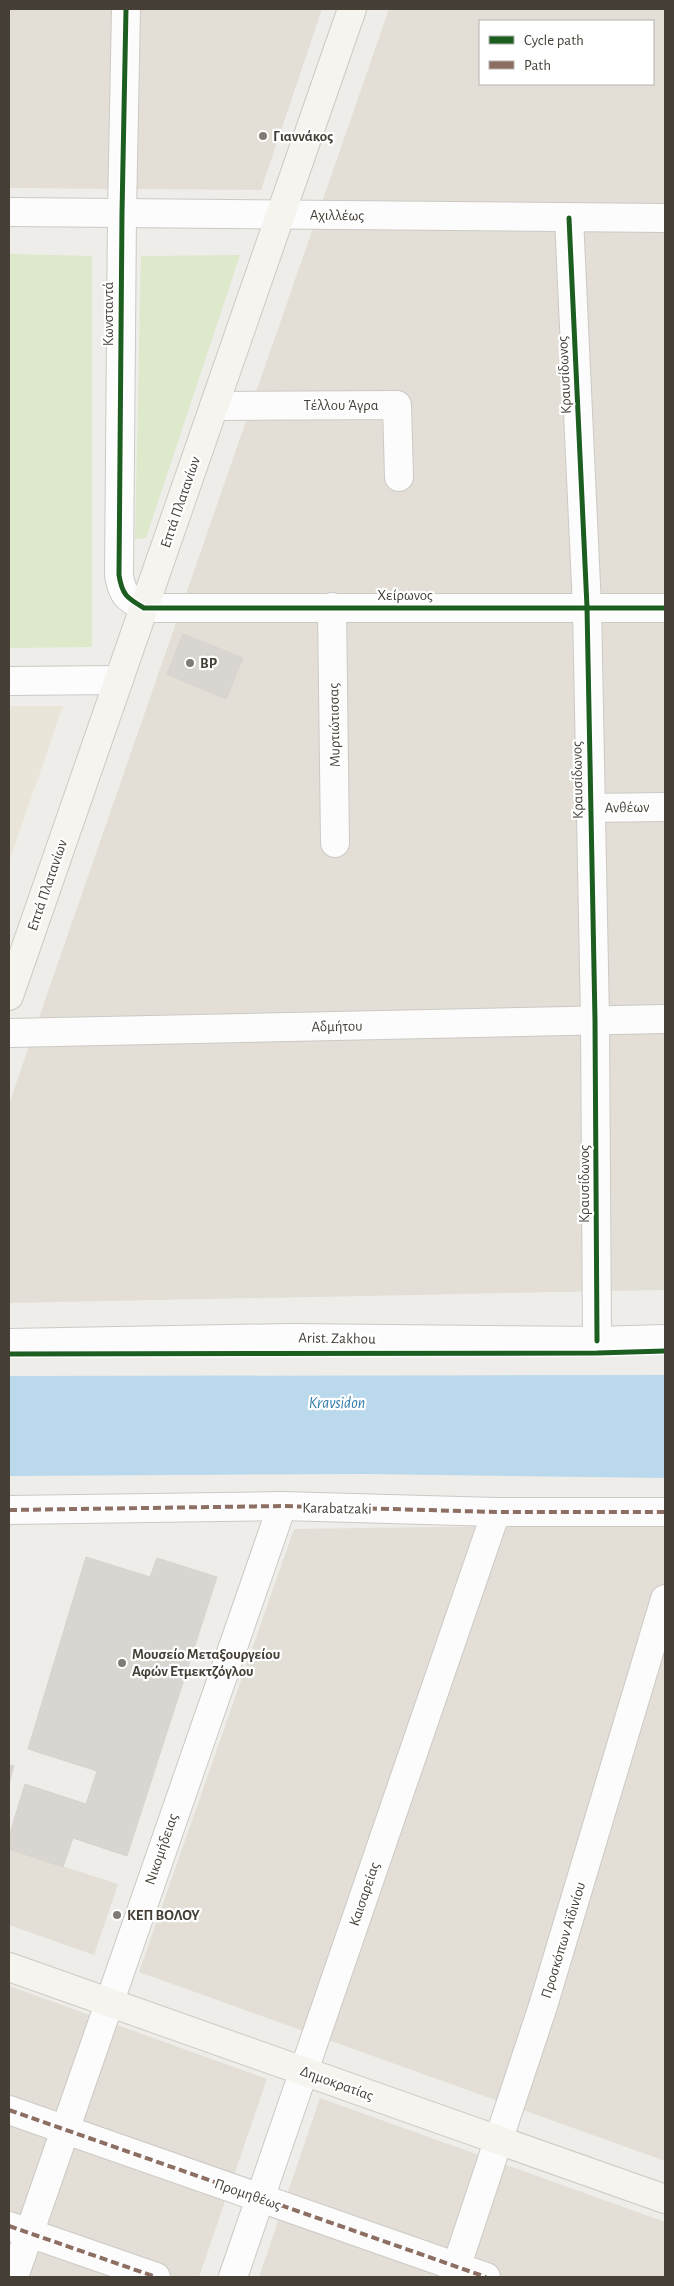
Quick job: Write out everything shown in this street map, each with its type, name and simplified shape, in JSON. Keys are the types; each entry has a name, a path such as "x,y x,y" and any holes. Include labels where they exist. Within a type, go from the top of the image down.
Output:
{"street":[{"name":"Κωνσταντά","path":"126,9 119,575 121,589 129,599 144,608"},
{"name":"Επτά Πλατανίων","path":"9,996 352,9"},
{"name":"Αχιλλέως","path":"9,212 665,218"},
{"name":"Κραυσίδωνος","path":"569,218 587,608 589,808 595,1020 598,1341"},
{"name":"Τέλλου Άγρα","path":"214,406 397,405 399,477"},
{"name":"Μυρτιώτισσας","path":"332,607 335,843"},
{"name":"Χείρωνος","path":"144,608 665,608"},
{"path":"9,681 119,680"},
{"name":"Ανθέων","path":"589,808 665,807"},
{"name":"Αδμήτου","path":"9,1033 665,1019"},
{"name":"Arist. Zakhou","path":"9,1343 291,1338 598,1341 665,1339"},
{"name":"Karabatzaki","path":"9,1510 282,1506 496,1512 665,1512"},
{"name":"Νικομήδειας","path":"14,2277 19,2229 64,2130 282,1506"},
{"name":"Καισαρείας","path":"233,2277 496,1512"},
{"name":"Προσκόπων Αϊδινίου","path":"455,2272 543,2006 665,1599"},
{"name":"Δημοκρατίας","path":"9,1967 665,2199"},
{"name":"Προμηθέως","path":"9,2110 260,2198 455,2272 486,2277"},
{"path":"19,2229 156,2277"}],"shaded area":[{"path":"9,9 322,9 261,190 9,188"},
{"path":"389,9 665,9 665,1290 9,1303 9,1104"},
{"path":"9,706 63,706 9,862"},
{"path":"665,1524 665,2161 139,1972 294,1529"},
{"path":"9,1849 118,1884 94,1955 9,1925"},
{"path":"9,1986 267,2079 199,2277 9,2277"},
{"path":"320,2098 665,2222 665,2277 259,2277"}],"green space":[{"path":"9,254 92,256 92,647 9,648"},
{"path":"240,255 146,538 135,539 141,256"}],"water":[{"name":"Kravsidon","path":"665,1375 665,1478 365,1474 9,1476 9,1376"}],"building":[{"path":"183,634 243,658 226,699 167,674"},
{"name":"Μουσείο Μεταξουργείου Αφών Ετμεκτζόγλου","path":"86,1557 150,1577 157,1558 217,1577 127,1856 73,1838 63,1867 9,1849 9,1836 25,1784 86,1804 97,1771 28,1749"},
{"path":"9,1765 14,1766 9,1784"}],"marked path":[{"path":"9,1510 282,1506 496,1512 665,1512"},
{"path":"9,2110 486,2277"},
{"path":"9,2226 156,2277"}],"cycle path":[{"path":"126,9 119,575 126,595 144,608 665,608"},
{"path":"569,218 587,607 595,1020 597,1341"},
{"path":"9,1354 597,1353 665,1351"}],"place":[{"name":"Γιαννάκος","path":"263,136"},
{"name":"BP","path":"190,663"},
{"name":"Μουσείο Μεταξουργείου Αφών Ετμεκτζόγλου","path":"122,1663"},
{"name":"ΚΕΠ ΒΟΛΟΥ","path":"117,1915"}]}
